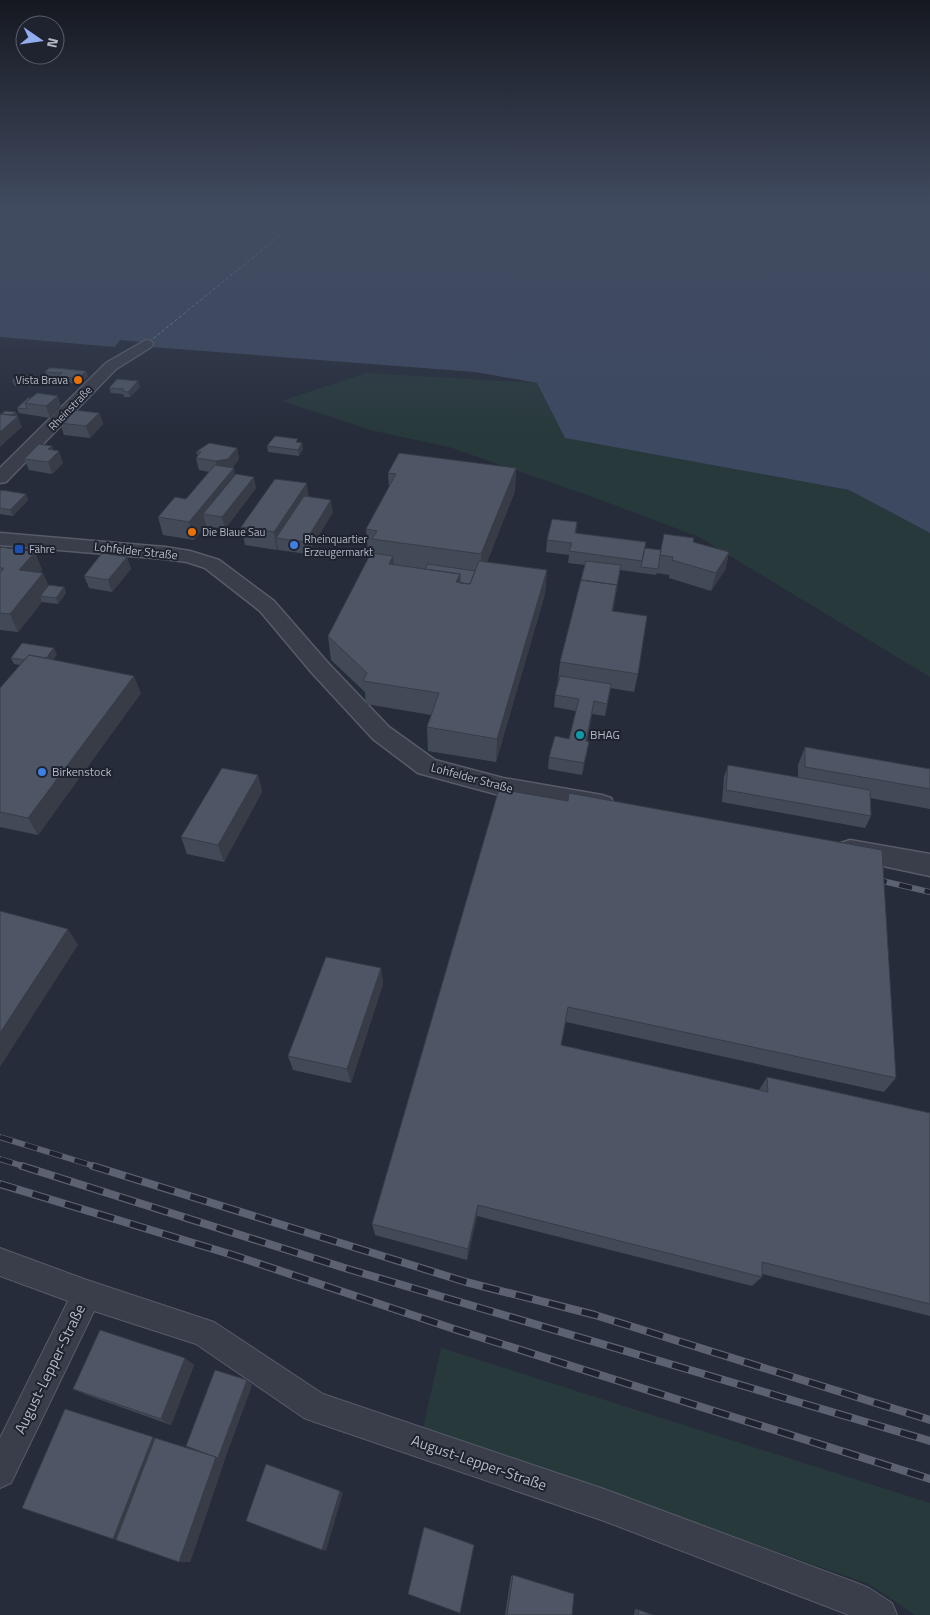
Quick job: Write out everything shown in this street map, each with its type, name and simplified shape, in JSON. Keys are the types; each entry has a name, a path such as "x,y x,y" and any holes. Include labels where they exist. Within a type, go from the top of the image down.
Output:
{"street":[{"name":"Rheinstraße","path":"0,478 111,366 146,344"},
{"name":"Lohfelder Straße","path":"0,539 166,553 190,557 212,564 267,606 320,668 381,733 427,766 503,787 626,810"},
{"path":"822,845 930,865"},
{"name":"August-Lepper-Straße","path":"0,1262 87,1294 204,1332 315,1407 604,1505 857,1600 880,1615"},
{"name":"August-Lepper-Straße","path":"0,1472 87,1294"}],"shaded area":[{"path":"366,373 537,383 566,438 849,490 930,533 930,677 699,537 590,496 449,447 374,431 282,401"},
{"path":"441,1348 930,1503 930,1615 915,1615 869,1584 423,1429"}],"water":[{"path":"0,282 930,282 930,533 849,490 565,438 537,383 475,372 152,347 141,342 120,340 115,347 0,337"}],"building":[{"path":"49,368 86,371 78,379 58,376 62,373 45,372"},
{"path":"16,376 33,376 30,381 12,381"},
{"path":"117,379 138,381 128,392 122,391 124,389 109,388"},
{"path":"37,393 58,396 46,406 25,403"},
{"path":"28,398 31,398 25,403 27,409 17,408"},
{"path":"74,410 99,413 86,426 60,423"},
{"path":"5,411 16,412 12,415 1,414"},
{"path":"0,414 18,416 0,432"},
{"path":"275,436 298,439 296,442 302,443 298,450 267,446"},
{"path":"209,443 237,448 228,459 216,461 196,458 201,452 196,452"},
{"path":"39,444 52,446 48,449 59,451 48,462 24,459"},
{"path":"399,453 516,468 481,554 372,539 377,531 366,529 396,474 388,473"},
{"path":"215,465 234,468 189,522 158,517 175,497 186,499"},
{"path":"236,474 254,477 222,517 203,514"},
{"path":"275,479 307,483 274,532 241,527"},
{"path":"1,490 26,494 10,510 0,508"},
{"path":"304,496 331,500 305,542 276,538"},
{"path":"552,519 577,522 575,533 646,542 642,561 569,551 572,543 547,540"},
{"path":"664,534 694,538 693,542 729,552 716,573 672,560 673,557 660,555"},
{"path":"0,547 35,552 19,570 43,573 10,614 0,613 0,573 4,568 0,568"},
{"path":"645,548 661,550 658,569 641,567"},
{"path":"102,553 127,557 108,580 84,576"},
{"path":"371,553 393,556 389,564 460,574 456,582 470,584 479,561 547,570 497,739 427,727 439,693 363,681 367,673 328,636"},
{"path":"586,561 621,565 617,585 581,580"},
{"path":"428,564 475,571 470,584 460,583 460,574 425,569"},
{"path":"581,580 617,585 612,611 647,616 638,674 560,662"},
{"path":"49,585 64,587 56,598 40,596"},
{"path":"22,643 54,648 46,658 29,655 24,660 11,658"},
{"name":"Birkenstock","path":"29,655 134,676 28,818 0,812 0,688"},
{"path":"560,676 611,684 607,704 594,701 586,741 589,742 584,763 549,757 555,736 569,739 579,699 555,695"},
{"path":"805,747 930,769 930,789 805,767"},
{"path":"728,765 870,790 871,816 726,790"},
{"path":"222,768 258,775 218,845 181,837"},
{"path":"499,789 568,801 569,793 882,850 896,1078 568,1007 561,1045 768,1092 767,1077 930,1113 930,1304 762,1262 762,1277 478,1205 468,1249 372,1224"},
{"path":"0,911 68,929 0,1033"},
{"path":"326,957 381,968 347,1069 288,1056"},
{"path":"100,1330 185,1358 161,1419 73,1389"},
{"path":"215,1370 247,1380 218,1458 186,1446"},
{"path":"65,1409 153,1437 113,1539 22,1508"},
{"path":"155,1438 216,1457 179,1562 116,1540"},
{"path":"266,1464 340,1491 322,1550 246,1521"},
{"path":"424,1527 474,1545 460,1613 408,1594"},
{"path":"513,1575 574,1594 572,1615 507,1615"},
{"path":"639,1610 653,1615 638,1615"}],"ferry route":[{"path":"149,342 222,282"}],"railway":[{"path":"874,879 930,892"},
{"path":"0,1137 97,1167"},
{"path":"0,1159 26,1167"},
{"path":"22,1166 348,1269 930,1441"},
{"path":"93,1166 466,1282 595,1315 930,1420"},
{"path":"0,1184 236,1256 454,1329 930,1479"}],"place":[{"name":"Vista Brava","path":"78,380"},
{"name":"Die Blaue Sau","path":"192,532"},
{"name":"Rheinquartier Erzeugermarkt","path":"294,545"},
{"name":"Fähre","path":"19,549"},
{"name":"BHAG","path":"580,735"},
{"name":"Birkenstock","path":"42,772"}]}
